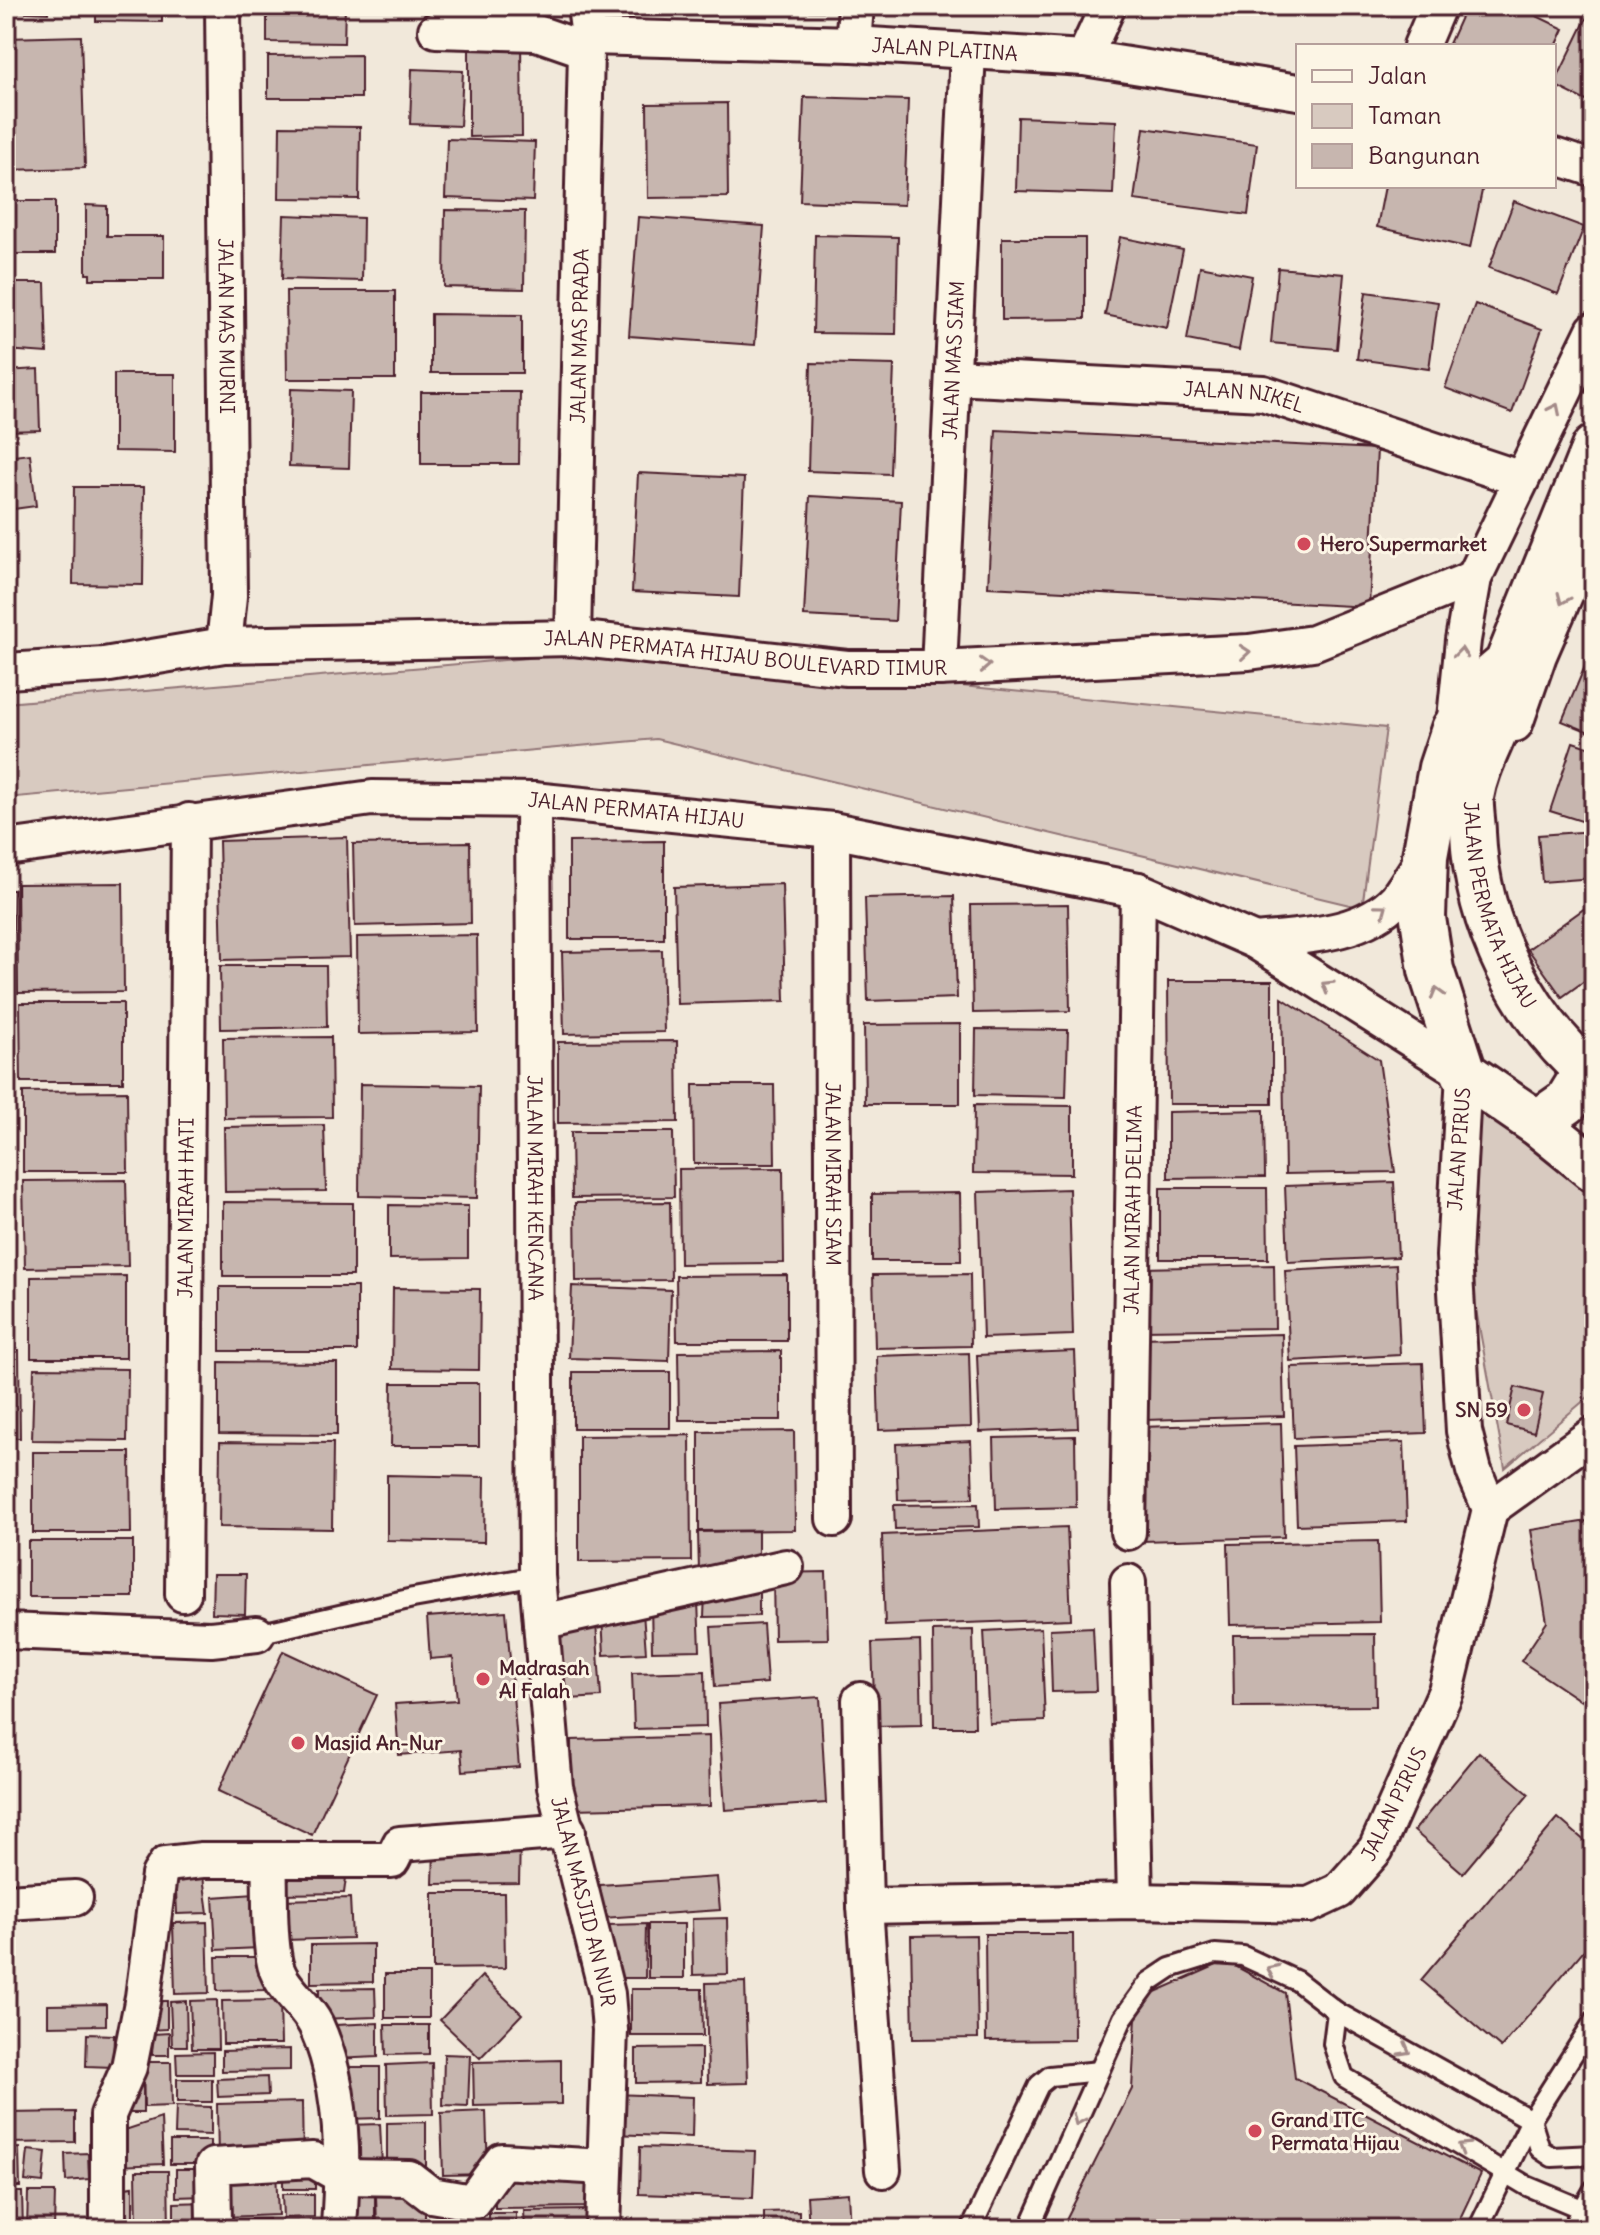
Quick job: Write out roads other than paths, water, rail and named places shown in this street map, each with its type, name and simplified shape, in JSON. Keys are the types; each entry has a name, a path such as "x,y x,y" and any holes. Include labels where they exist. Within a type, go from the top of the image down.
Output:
{"main road":[{"path":"1513,648 1594,448"},
{"name":"JALAN PERMATA HIJAU","path":"1513,648 1454,729 1441,768 1425,856 1423,918 1431,970 1464,1073 1537,1123 1594,1169"},
{"name":"JALAN PERMATA HIJAU","path":"1513,648 1510,690 1471,797 1474,847 1486,913 1498,947 1533,1010 1590,1074"},
{"path":"1537,1123 1567,1102 1590,1074"}],"street":[{"name":"JALAN MAS MURNI","path":"223,6 229,596 224,645"},
{"path":"853,44 856,6"},
{"path":"1084,58 1108,6"},
{"path":"1422,44 1438,6"},
{"name":"JALAN PLATINA","path":"436,30 587,31 1084,58 1296,92"},
{"name":"JALAN MAS PRADA","path":"573,638 587,31"},
{"name":"JALAN MAS SIAM","path":"939,668 968,51"},
{"path":"1556,157 1594,169"},
{"path":"1454,729 1463,640 1474,578 1594,330"},
{"name":"JALAN NIKEL","path":"953,377 1263,393 1521,479"},
{"path":"1474,847 1526,687 1594,528"},
{"name":"JALAN PERMATA HIJAU BOULEVARD TIMUR","path":"6,671 104,665 224,645 573,638 847,668 939,668 1249,652 1313,643 1474,578"},
{"name":"JALAN PERMATA HIJAU","path":"6,848 372,798 533,800 832,830 1138,890 1255,941 1464,1073"},
{"name":"JALAN MIRAH KENCANA","path":"533,800 537,1576"},
{"name":"JALAN MIRAH HATI","path":"183,1594 189,821"},
{"name":"JALAN MIRAH SIAM","path":"832,830 834,1519"},
{"name":"JALAN PERMATA HIJAU","path":"1255,941 1330,933 1369,918 1396,899 1425,856"},
{"name":"JALAN MIRAH DELIMA","path":"1128,1532 1138,890"},
{"name":"JALAN PIRUS","path":"865,1906 1135,1901 1309,1905 1339,1891 1360,1871 1376,1849 1446,1691 1490,1509 1474,1471 1463,1415 1454,1231 1464,1073"},
{"path":"1490,1509 1594,1434"},
{"path":"541,1622 786,1567"},
{"name":"JALAN MASJID AN NUR","path":"537,1576 555,1787 607,1994 610,2030 603,2229"},
{"path":"1128,1582 1135,1901"},
{"path":"6,1631 211,1639 257,1634"},
{"path":"860,1700 865,1906 883,2170"},
{"path":"108,2229 108,2115 129,2067 143,1997 159,1875 166,1864 202,1860 392,1860 400,1844 568,1831"},
{"path":"269,1861 274,1959 280,1978 319,2032 333,2090 343,2177 339,2225"},
{"path":"6,1902 75,1898"},
{"path":"214,2221 213,2166 313,2160 343,2177 409,2178 431,2195 445,2214 475,2201 505,2160 603,2167"}],"lane":[{"path":"257,1634 413,1598 537,1576"},
{"path":"1029,2229 1123,2018 1149,1982 1170,1968 1215,1954 1243,1956 1297,1981 1337,2012 1531,2120 1540,2149 1552,2157 1594,2155"},
{"path":"1337,2012 1333,2044 1344,2077 1538,2192 1582,2209"},
{"path":"1478,2229 1531,2120 1594,2021"},
{"path":"971,2229 1039,2085 1050,2076 1099,2071"},
{"path":"1571,2229 1594,2189"}],"place":[{"name":"Hero Supermarket","path":"1304,544"},
{"name":"SN 59","path":"1524,1410"},
{"name":"Madrasah Al Falah","path":"483,1679"},
{"name":"Masjid An-Nur","path":"298,1743"},
{"name":"Grand ITC Permata Hijau","path":"1255,2131"}]}
